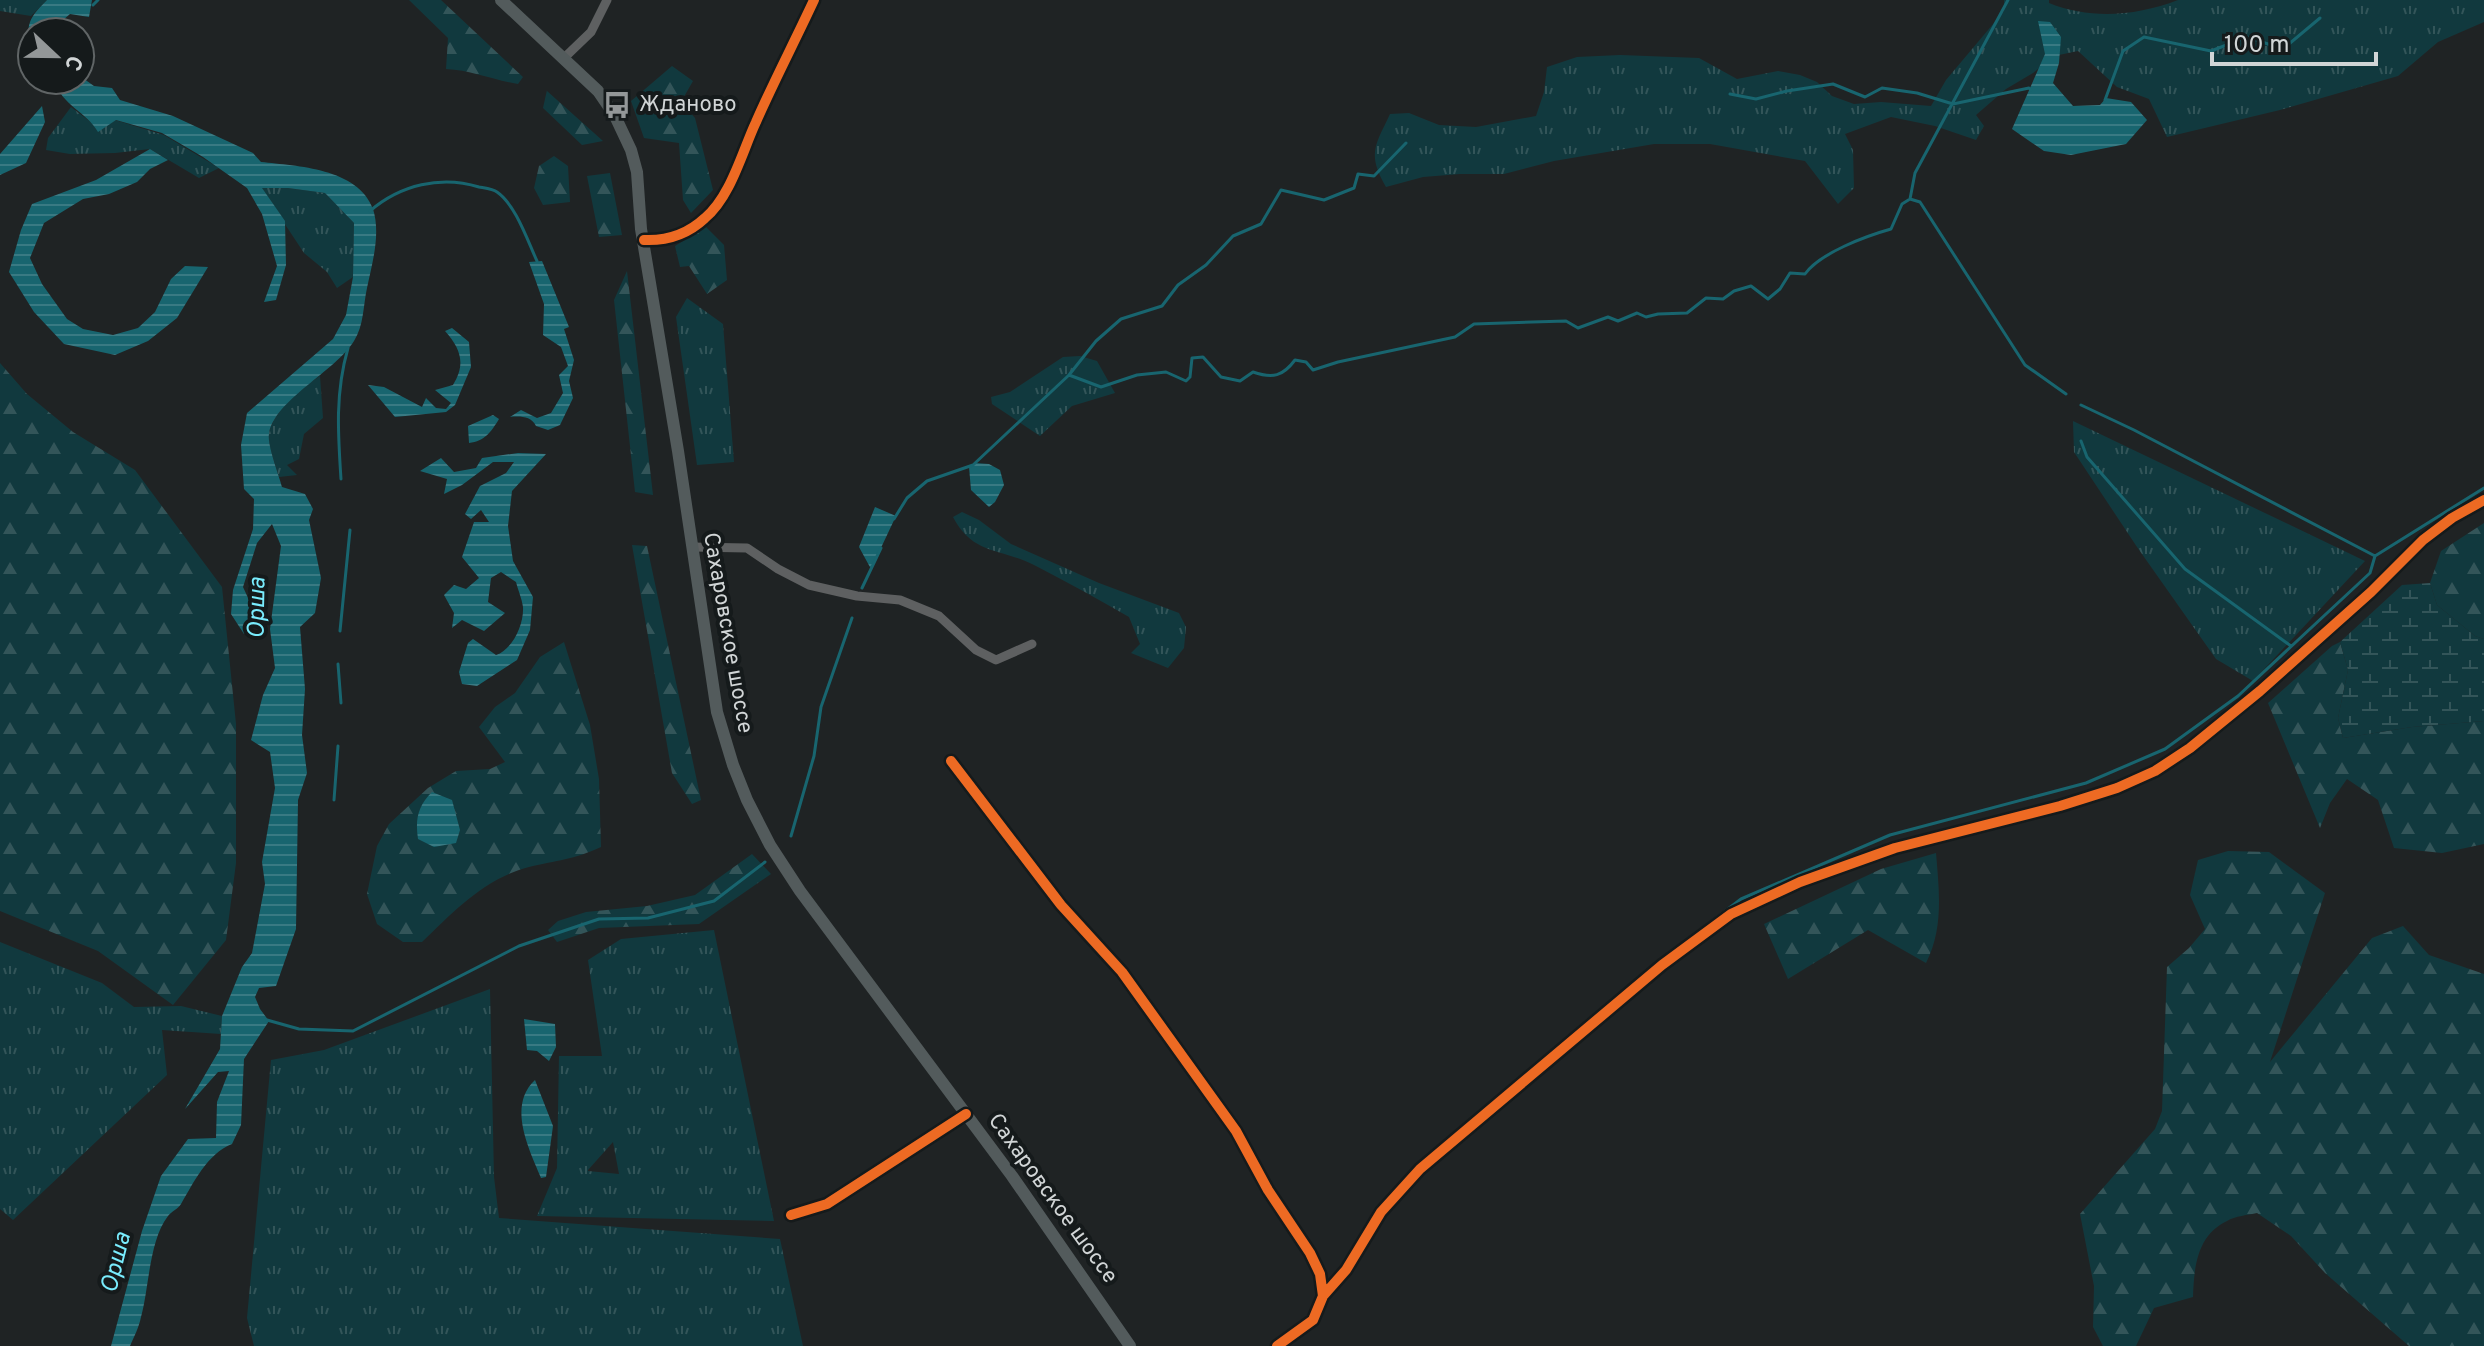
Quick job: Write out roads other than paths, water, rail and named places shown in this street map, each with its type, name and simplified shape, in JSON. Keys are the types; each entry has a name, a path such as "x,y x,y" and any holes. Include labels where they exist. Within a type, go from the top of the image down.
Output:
{"main road":[{"name":"Сахаровское шоссе","path":"501,0 603,97 626,136 637,172 644,240 717,712 733,765 755,817 791,879 1063,1247 1130,1346"}],"street":[{"path":"564,58 591,32 607,0"},
{"path":"644,240 662,241 691,229 707,217 725,196 763,106 814,0"},
{"path":"1277,1346 1313,1320 1323,1296 1346,1270 1388,1203 1420,1169 1662,965 1731,914 1800,882 1895,848 2060,806 2117,788 2155,771 2190,748 2260,691 2371,592 2423,540 2452,518 2484,500"},
{"path":"692,547 747,548 809,585 857,596 900,600 939,616 976,650 996,660 1032,644"},
{"path":"951,761 1061,905 1122,972 1236,1131 1268,1190 1310,1253 1320,1274 1323,1296"},
{"path":"791,1215 827,1204 966,1114"}],"waterway":[{"path":"93,5 98,0"},
{"path":"894,519 907,498 927,481 973,465 1069,375 1101,387 1137,375 1166,372 1186,381 1190,377 1192,358 1203,357 1221,377 1240,381 1253,372 1277,375 1295,360 1306,362 1313,370 1455,337 1474,324 1566,321 1578,328 1608,317 1618,321 1637,313 1646,317 1687,313 1706,298 1723,299 1734,291 1751,286 1768,299 1780,289 1790,273 1805,274 1832,252 1891,229 1902,204 1910,199 1915,173 2008,0"},
{"path":"2105,100 2123,51 2144,37 2211,51 2247,37 2283,49 2320,18"},
{"path":"1730,94 1756,99 1833,84 1865,97 1882,88 1917,93 1953,104 2031,90"},
{"path":"1069,375 1096,341 1121,319 1162,306 1178,285 1206,265 1233,236 1261,224 1281,190 1324,200 1354,188 1358,174 1374,176 1406,143"},
{"path":"370,211 394,195 436,182 491,189 510,206 537,261"},
{"path":"1910,199 1920,202 2025,365 2066,394"},
{"path":"341,479 339,397 348,348"},
{"path":"2081,405 2375,556"},
{"path":"2081,441 2087,457 2185,569 2291,646"},
{"path":"1664,958 1741,899 1890,835 2086,783 2165,749 2238,696 2370,573 2375,556 2484,488"},
{"path":"340,631 350,530"},
{"path":"862,588 881,548"},
{"path":"791,836 814,756 821,707 852,618"},
{"path":"338,664 341,703"},
{"path":"334,800 338,746"},
{"path":"267,1020 299,1029 353,1031 519,946 599,919 648,918 714,901 765,862"}],"place":[{"name":"Жданово","path":"617,105"}],"water label":[{"name":"Орша","path":"258,608"},
{"name":"Орша","path":"117,1263"}]}
